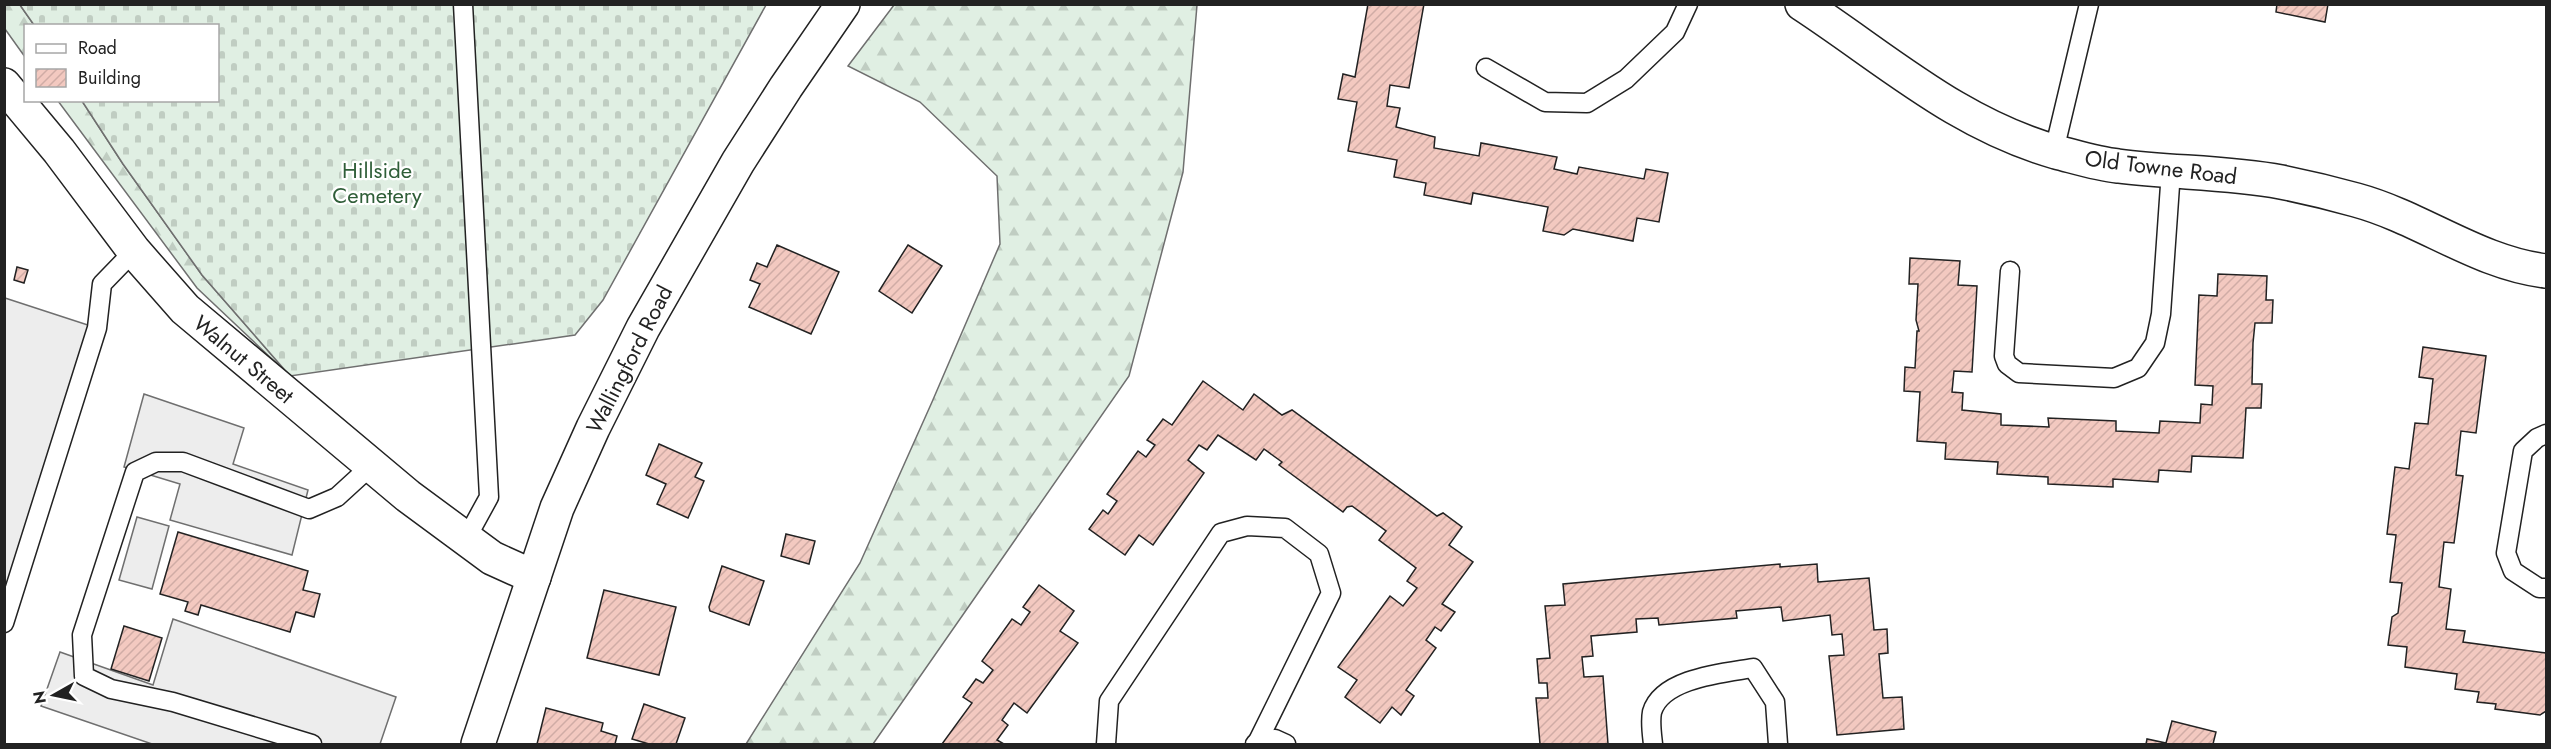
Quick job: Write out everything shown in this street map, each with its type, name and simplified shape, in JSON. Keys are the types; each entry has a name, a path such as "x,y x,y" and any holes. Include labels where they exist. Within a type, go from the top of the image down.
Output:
{"street":[{"name":"Wallingford Road","path":"478,744 556,508 643,328 738,162 843,4"},
{"name":"Old Towne Road","path":"1802,4 1932,96 1990,127 2054,151 2115,166 2280,182 2359,201 2437,232 2493,258 2522,268 2547,271"},
{"name":"Walnut Street","path":"4,85 59,150 134,251 185,309 408,496 492,558 534,577"}],"lane":[{"path":"463,4 489,497 465,539"},
{"path":"1486,68 1545,102 1587,103 1626,79 1675,32 1688,4"},
{"path":"2054,151 2089,4"},
{"path":"2010,271 2004,356 2007,364 2019,373 2114,378 2138,368 2155,343 2161,314 2171,171"},
{"path":"4,623 97,328 102,284 134,251"},
{"path":"2547,434 2537,438 2523,451 2506,553 2513,571 2539,588 2547,588"},
{"path":"312,744 173,702 111,689 84,676 82,635 135,472 156,462 183,462 309,509 338,497 372,465"},
{"path":"1106,744 1109,701 1221,533 1247,526 1285,528 1319,554 1331,593 1257,743"},
{"path":"1653,744 1651,714 1656,702 1672,688 1703,677 1753,668 1775,702 1778,744"},
{"path":"1257,743 1275,739 1286,744"}],"green space":[{"path":"5,5 20,5 33,24 24,24 24,56 5,29"},
{"name":"Hillside Cemetery","path":"20,5 766,5 603,300 575,335 290,376 202,275 123,164 83,102 219,102 219,24 33,24"},
{"path":"894,5 1197,5 1183,172 1129,376 873,744 746,744 860,563 1000,244 997,176 920,102 848,66"},
{"path":"59,102 83,102 123,164 202,275 290,376 197,288"}],"shaded area":[{"path":"5,298 97,328 5,622"},
{"path":"144,394 244,428 233,464 308,490 292,555 170,520 180,484 124,467"},
{"path":"137,517 169,526 152,589 119,580"},
{"path":"173,619 396,697 380,744 152,744 41,706 60,652 153,685"}],"building":[{"path":"1368,4 1424,4 1409,88 1390,85 1387,106 1400,108 1396,127 1435,137 1434,148 1479,156 1481,143 1557,157 1554,169 1577,174 1579,167 1644,179 1646,169 1668,173 1659,222 1637,218 1633,241 1573,229 1564,235 1543,231 1548,207 1473,193 1471,204 1424,195 1426,183 1394,177 1397,160 1348,151 1357,102 1338,99 1343,74 1355,77"},
{"path":"2277,4 2328,4 2325,22 2276,12"},
{"path":"777,245 839,272 811,334 749,307 760,284 750,280 757,263 767,267"},
{"path":"908,245 942,266 912,313 879,291"},
{"path":"1910,258 1960,261 1958,285 1977,286 1972,372 1954,371 1952,392 1963,393 1962,410 2001,414 2001,425 2049,427 2048,418 2116,421 2116,431 2159,433 2160,421 2200,423 2201,404 2212,405 2213,386 2195,385 2199,295 2217,296 2218,274 2267,276 2266,300 2273,300 2272,323 2255,323 2253,343 2252,384 2262,384 2261,408 2246,408 2243,458 2192,456 2191,472 2159,470 2158,482 2113,479 2113,487 2048,484 2048,477 1997,474 1998,462 1945,459 1946,443 1917,441 1920,392 1904,391 1905,367 1915,368 1917,331 1919,331 1916,320 1918,284 1909,284"},
{"path":"17,267 28,270 24,283 14,280"},
{"path":"2423,347 2486,356 2476,433 2461,431 2456,475 2463,476 2454,543 2444,542 2439,587 2451,589 2446,629 2465,631 2463,642 2546,653 2546,711 2540,715 2495,709 2496,704 2477,702 2479,692 2455,689 2457,674 2405,667 2407,647 2388,645 2392,617 2398,613 2402,583 2390,582 2396,535 2387,534 2395,467 2409,469 2415,423 2428,424 2433,379 2419,377"},
{"path":"1203,381 1243,410 1254,394 1282,415 1292,410 1437,516 1443,513 1462,527 1449,545 1473,562 1442,604 1455,612 1441,631 1435,627 1426,640 1436,648 1406,690 1414,696 1401,715 1392,707 1380,723 1345,697 1357,680 1338,667 1390,596 1403,606 1417,588 1407,581 1416,568 1379,540 1386,531 1352,506 1347,507 1343,512 1279,465 1282,462 1264,449 1256,460 1218,435 1207,450 1199,445 1188,460 1204,473 1153,545 1139,535 1125,555 1089,529 1103,510 1108,514 1117,501 1107,494 1138,451 1146,457 1155,445 1147,440 1163,419 1172,425"},
{"path":"659,444 702,463 695,477 704,481 688,518 657,504 666,484 646,475"},
{"path":"178,532 308,571 303,590 320,594 314,617 296,612 290,632 201,605 198,615 185,611 188,602 160,594"},
{"path":"786,534 815,541 809,564 781,556"},
{"path":"1780,564 1780,567 1817,564 1818,582 1869,578 1874,630 1887,629 1888,653 1879,654 1883,698 1902,697 1904,729 1837,735 1829,656 1844,655 1842,634 1832,635 1830,615 1783,621 1781,607 1736,611 1737,618 1659,625 1658,618 1636,619 1637,632 1591,636 1593,656 1582,657 1584,677 1603,676 1608,744 1540,744 1536,698 1548,698 1547,683 1539,683 1537,659 1550,658 1545,606 1565,605 1563,584"},
{"path":"722,566 764,581 749,625 710,611 709,607"},
{"path":"1039,585 1074,611 1060,631 1078,643 1027,713 1014,703 1002,720 1008,725 997,740 1004,744 942,744 972,703 963,697 976,679 983,683 993,670 982,661 1012,619 1021,625 1030,612 1023,607"},
{"path":"604,590 676,607 659,675 587,658"},
{"path":"124,626 162,638 149,681 111,669"},
{"path":"644,704 685,718 676,744 649,744 632,739"},
{"path":"546,708 603,723 601,731 617,736 615,744 537,744"},
{"path":"2172,721 2216,732 2213,744 2146,744 2147,739 2166,743"}]}
